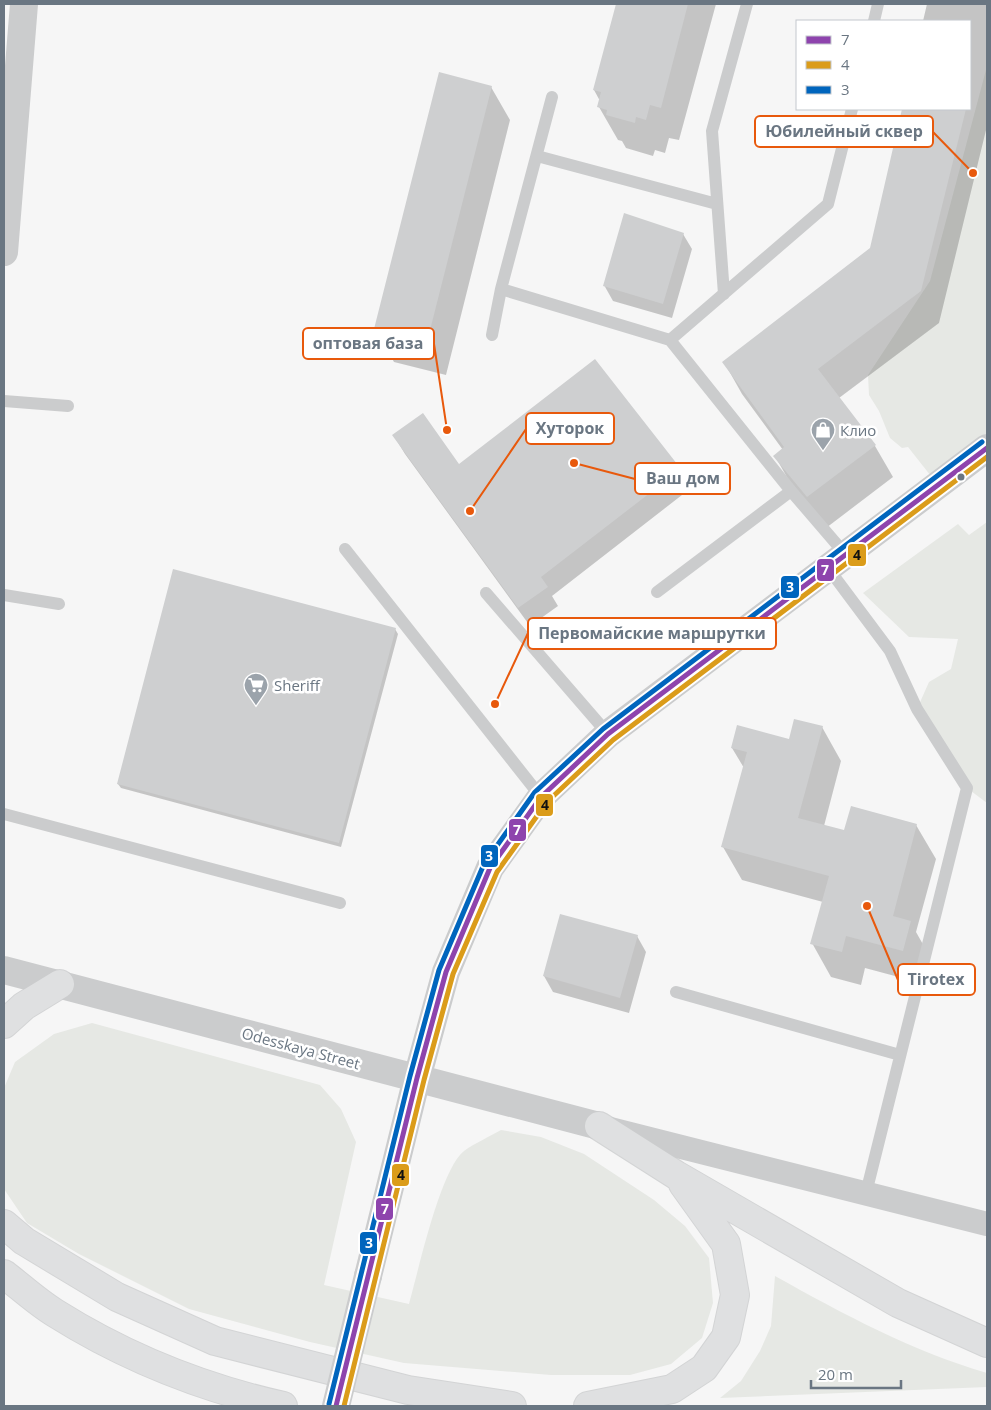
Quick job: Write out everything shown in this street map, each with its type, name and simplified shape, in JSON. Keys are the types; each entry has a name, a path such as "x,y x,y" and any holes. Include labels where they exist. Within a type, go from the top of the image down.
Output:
{"main road":[{"path":"4,1024 24,1006 60,984"},
{"path":"599,1126 676,1175 898,1303 987,1344"},
{"path":"588,1406 672,1389 704,1368 726,1337 735,1295 726,1244 676,1175"},
{"path":"4,1224 24,1241 117,1297 215,1341 408,1390 512,1406"},
{"path":"4,1274 54,1313 130,1356 234,1395 283,1406"}],"street":[{"path":"4,252 24,4"},
{"path":"336,1406 417,1078 446,972 490,868 542,797 608,734 987,448"},
{"name":"Odesskaya Street","path":"4,970 599,1126"},
{"path":"599,1126 987,1224"}],"lane":[{"path":"724,294 712,131 746,4"},
{"path":"874,20 878,4"},
{"path":"492,335 501,289 552,98"},
{"path":"670,340 828,204 852,110"},
{"path":"537,156 717,204"},
{"path":"501,289 670,340 791,491 837,562 890,651 917,709 967,788 866,1193"},
{"path":"4,401 68,406"},
{"path":"657,592 791,491"},
{"path":"345,550 542,797"},
{"path":"486,593 608,734"},
{"path":"4,595 59,604"},
{"path":"4,814 340,903"},
{"path":"676,992 900,1055"}],"shaded area":[{"path":"987,66 987,448 938,485 908,447 902,448 890,438 879,411 869,395 868,375 930,281"},
{"path":"987,522 987,803 967,788 917,709 929,682 951,669 958,639 909,637 863,593 958,524 969,535"},
{"path":"92,1023 320,1085 341,1109 356,1142 324,1285 409,1304 438,1199 455,1162 464,1151 501,1130 541,1137 584,1154 654,1200 685,1226 709,1258 713,1303 702,1338 671,1364 630,1375 551,1375 404,1363 310,1342 189,1309 79,1254 27,1223 4,1189 4,1088 15,1062 54,1034"},
{"path":"775,1276 852,1318 905,1343 987,1373 987,1387 720,1398 741,1381 760,1351 771,1326"}],"building":[{"path":"616,4 688,4 661,108 650,105 646,120 636,117 635,123 606,115 607,110 597,107 601,92 593,90"},
{"path":"439,72 492,86 427,342 374,329"},
{"path":"902,110 966,110 921,291 818,369 876,445 807,497 773,456 784,447 722,362 870,248"},
{"path":"624,213 684,233 663,304 603,286"},
{"path":"595,359 681,469 541,577 548,587 518,608 392,435 423,413 459,464"},
{"name":"Sheriff","path":"173,569 396,628 339,843 117,784"},
{"path":"794,719 823,726 798,818 844,830 851,806 917,824 893,916 911,921 903,951 846,936 842,952 810,944 829,876 721,847 747,752 731,748 737,725 789,739"},
{"path":"560,914 638,935 620,998 543,976"}],"transit line":[{"name":"3","path":"329,1404 410,1076 439,970 484,864 535,792 603,729 982,442"},
{"name":"7","path":"336,1406 417,1078 446,972 490,868 541,797 608,734 987,448"},
{"name":"4","path":"344,1406 424,1080 453,974 497,872 547,802 613,740 987,457"}],"place":[{"name":"Юбилейный сквер","path":"973,173"},
{"name":"оптовая база","path":"447,430"},
{"name":"Клио","path":"823,451"},
{"name":"Ваш дом","path":"574,463"},
{"name":"Хуторок","path":"470,511"},
{"name":"Первомайские маршрутки","path":"495,704"},
{"name":"Sheriff","path":"256,706"},
{"name":"Tirotex","path":"867,906"}]}
